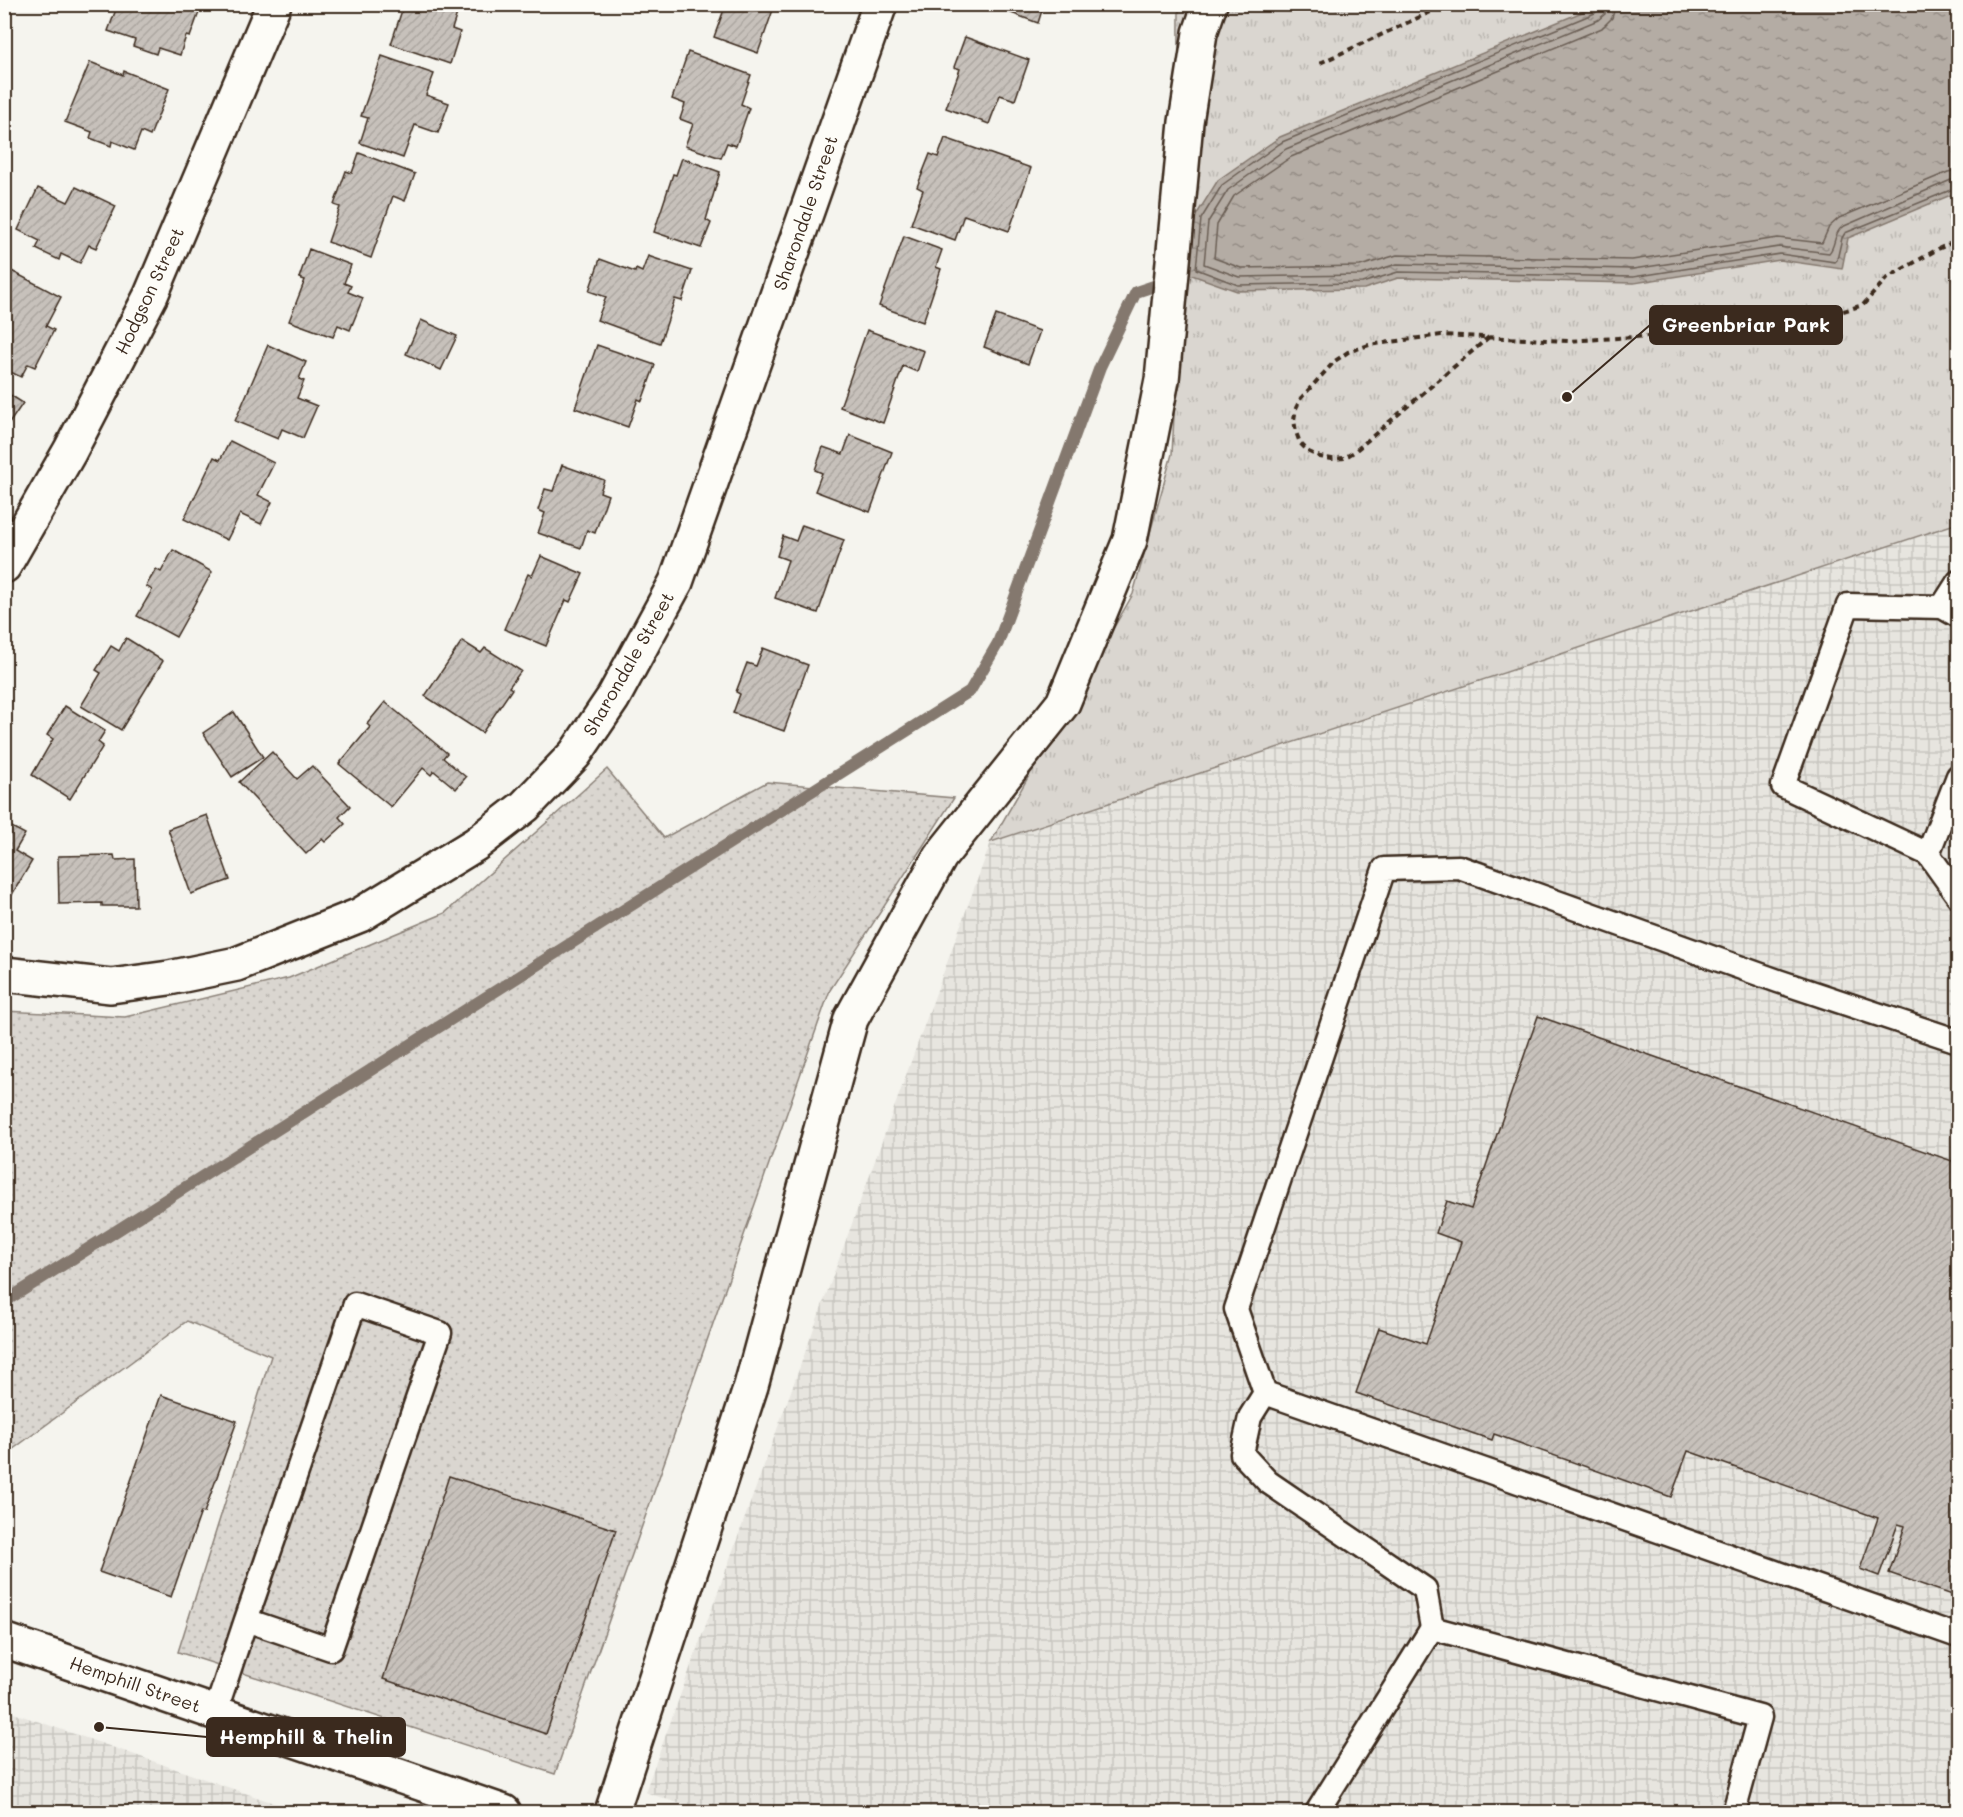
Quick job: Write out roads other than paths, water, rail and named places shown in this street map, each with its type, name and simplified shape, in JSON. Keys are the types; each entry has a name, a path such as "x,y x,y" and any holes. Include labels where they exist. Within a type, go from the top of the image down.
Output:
{"street":[{"name":"Hodgson Street","path":"4,566 70,451 151,295 274,4"},
{"name":"Sharondale Street","path":"4,974 111,986 169,978 237,964 360,915 476,844 525,806 575,754 613,698 676,582 880,4"},
{"path":"612,1812 751,1386 850,1018 940,857 1064,703 1130,540 1162,380 1186,122 1200,33 1210,4"},
{"name":"Hemphill Street","path":"4,1641 491,1810"}],"lane":[{"path":"1959,582 1950,611 1848,605 1783,786 1928,854 1959,896"},
{"path":"1928,854 1959,776"},
{"path":"1265,1393 1236,1309 1384,869 1459,867 1778,981 1959,1041"},
{"path":"215,1713 246,1620 355,1304 440,1333 331,1649 246,1620"},
{"path":"1265,1393 1250,1417 1242,1454 1268,1482 1425,1589 1432,1628 1317,1812"},
{"path":"1265,1393 1959,1636"},
{"path":"1432,1628 1760,1718 1734,1812"}],"water":[{"path":"1599,5 1958,5 1958,192 1848,238 1842,269 1780,260 1634,283 1398,278 1364,289 1237,291 1189,274 1195,217 1218,180 1280,137"}],"waterway":[{"path":"4,1302 970,691 998,643 1100,367 1136,292 1169,281"}],"place":[{"name":"Greenbriar Park","path":"1567,397"},
{"name":"Hemphill & Thelin","path":"99,1727"}]}
